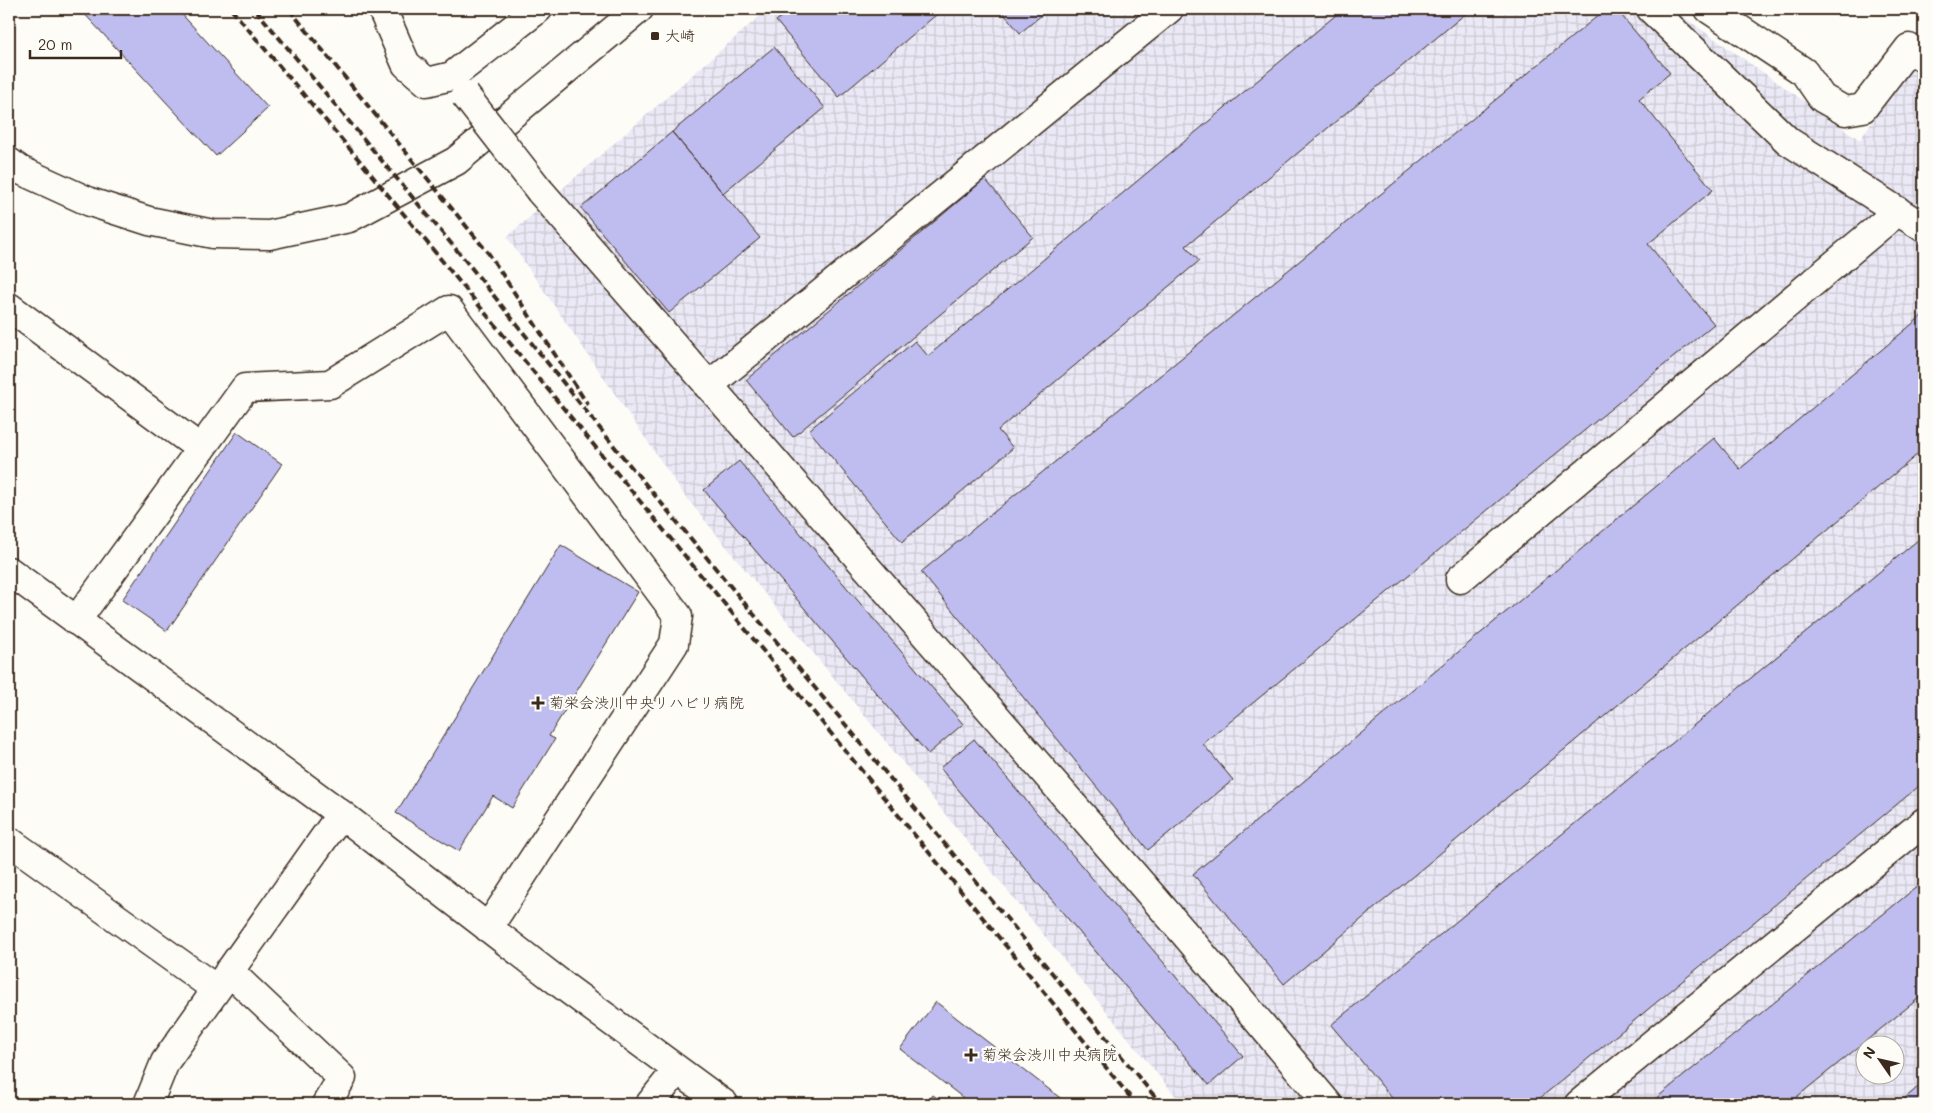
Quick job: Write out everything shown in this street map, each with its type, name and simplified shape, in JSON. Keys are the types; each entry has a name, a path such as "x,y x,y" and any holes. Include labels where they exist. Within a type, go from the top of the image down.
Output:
{"street":[{"path":"382,9 406,64 426,82 459,85 540,191 1185,934 1328,1104"},
{"path":"459,85 538,9"},
{"path":"9,162 20,170 90,202 150,220 213,234 269,236 349,218 456,161 639,9"},
{"path":"708,386 1169,9"},
{"path":"1651,9 1788,141 1924,228"},
{"path":"1709,9 1804,72 1822,98 1845,111 1863,108 1909,48 1924,58"},
{"path":"1460,580 1898,211"},
{"path":"9,307 201,449"},
{"path":"76,620 245,388 330,384 449,310 678,616 674,644 488,928"},
{"path":"9,571 341,814 488,928 724,1104"},
{"path":"148,1104 165,1062 341,814"},
{"path":"1579,1104 1924,822"},
{"path":"9,841 222,980 342,1078 326,1104"},
{"path":"650,1104 677,1070"}],"shaded area":[{"path":"768,9 1672,9 1860,140 1914,59 1924,66 1924,1104 1182,1104 685,496 507,237"}],"building":[{"path":"80,9 177,9 268,108 216,156"},
{"path":"790,9 943,9 839,97 776,21"},
{"path":"1000,9 1049,9 1020,33"},
{"path":"1343,9 1471,9 1186,246 1199,261 998,430 1013,448 902,542 809,430 915,341 928,356"},
{"path":"1606,9 1616,9 1670,73 1639,99 1713,190 1648,244 1714,324 1203,744 1233,780 1148,850 921,572"},
{"path":"774,47 825,108 723,193 672,132"},
{"path":"672,132 760,238 669,313 581,208"},
{"path":"985,179 1033,237 793,437 746,380"},
{"path":"1924,314 1924,449 1284,984 1193,874 1714,438 1740,469"},
{"path":"237,432 282,464 167,631 122,600"},
{"path":"739,461 963,724 928,754 704,490"},
{"path":"1924,535 1924,782 1533,1104 1397,1104 1331,1025"},
{"path":"561,545 638,592 549,736 555,739 512,808 493,796 459,851 396,813"},
{"path":"974,739 1243,1056 1209,1085 940,768"},
{"path":"1924,881 1924,994 1872,1036 1856,1036 1856,1049 1788,1104 1649,1104"},
{"path":"936,1002 1068,1104 971,1104 900,1049"},
{"path":"1924,1082 1924,1104 1898,1104"},
{"path":"933,1095 945,1104 926,1104"}],"railway":[{"path":"231,9 360,161 1136,1104"},
{"path":"255,9 470,266 618,451 1161,1104"},
{"path":"289,9 489,254 588,405"}],"place":[{"name":"大崎","path":"655,36"},
{"name":"菊栄会渋川中央リハビリ病院","path":"538,703"},
{"name":"菊栄会渋川中央病院","path":"971,1055"}]}
